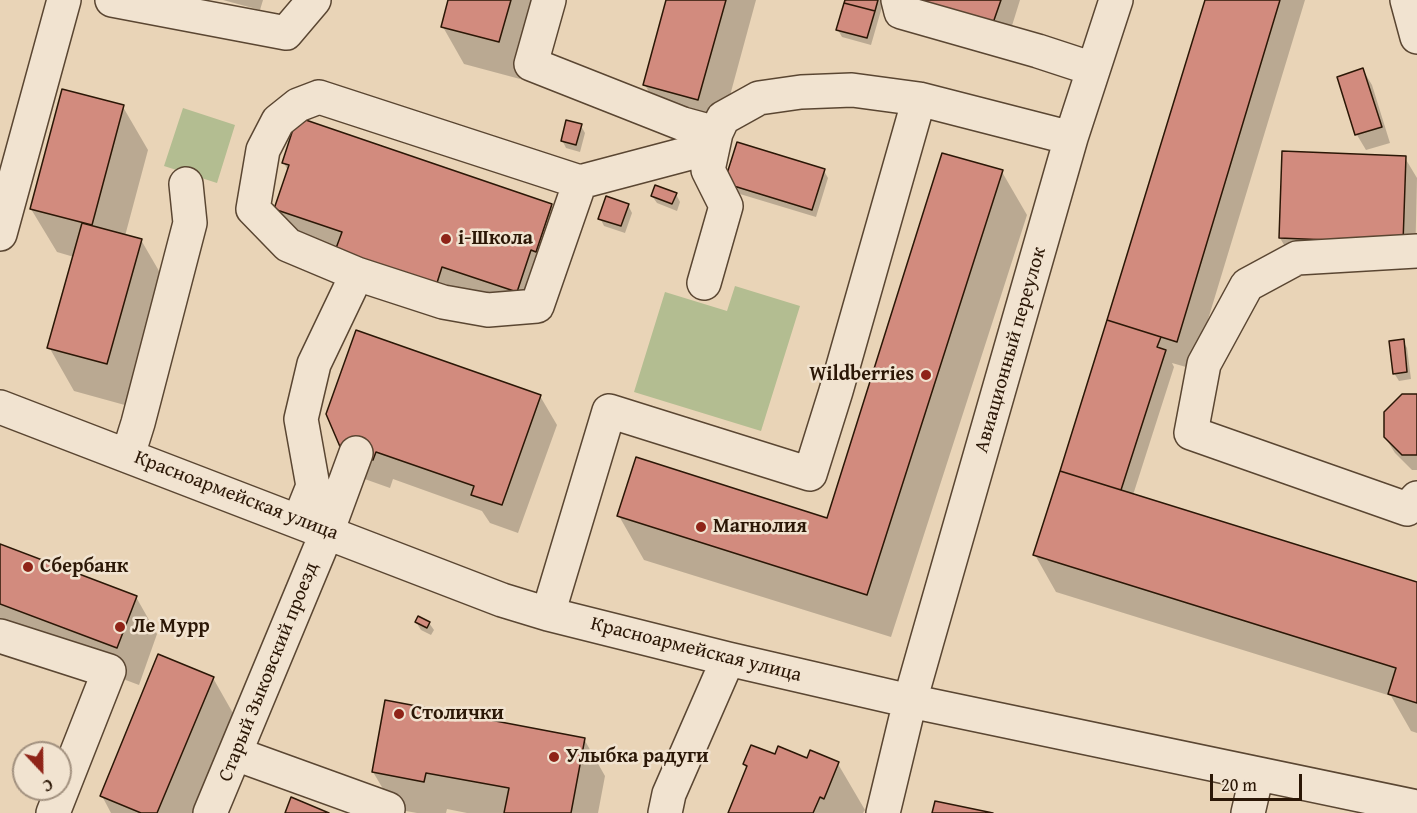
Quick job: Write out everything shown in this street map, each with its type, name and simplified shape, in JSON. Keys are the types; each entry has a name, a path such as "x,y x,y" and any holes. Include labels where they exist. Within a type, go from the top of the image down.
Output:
{"street":[{"path":"0,234 64,0"},
{"path":"112,0 286,33 314,0"},
{"path":"549,0 531,64 683,124 716,133"},
{"path":"898,0 900,12 1093,69"},
{"name":"Авиационный переулок","path":"883,813 910,701 1071,138 1116,0"},
{"path":"1407,0 1417,37"},
{"path":"704,283 726,206 708,170 716,133 723,118 759,99 801,92 852,90 919,99 1071,138"},
{"path":"580,182 537,306 488,310 443,302 357,274 288,245 253,209 263,150 278,121 297,105 319,97 580,182 686,153 716,133"},
{"path":"548,614 609,411 810,474 836,391 919,99"},
{"path":"128,455 190,223 186,184"},
{"path":"1417,251 1297,258 1247,285 1204,364 1191,433 1407,509 1417,498"},
{"path":"313,527 313,486 300,419 314,364 357,274"},
{"name":"Красноармейская улица","path":"0,407 502,600 548,614 910,701 1417,807"},
{"path":"313,527 356,453"},
{"name":"Старый Зыковский проезд","path":"210,813 265,680 313,527"},
{"path":"0,636 109,671 52,813"},
{"path":"665,813 669,794 728,659"},
{"path":"236,754 392,812"},
{"path":"1248,813 1257,774"}],"green space":[{"path":"183,108 235,125 217,183 164,166"},
{"path":"735,286 800,306 761,431 634,392 665,292 727,311"}],"building":[{"path":"448,0 511,0 499,42 441,27"},
{"path":"666,0 726,0 698,100 643,85"},
{"path":"845,0 878,0 875,11 844,3"},
{"path":"919,0 1001,0 993,23"},
{"path":"1205,0 1280,0 1177,342 1107,320"},
{"path":"844,3 875,11 867,38 836,30"},
{"path":"1363,68 1382,127 1355,135 1337,77"},
{"path":"62,89 124,105 92,225 30,209"},
{"path":"297,117 552,204 536,252 531,250 517,292 442,267 436,286 335,251 342,232 274,209 289,165 282,163"},
{"path":"566,120 582,124 576,145 561,141"},
{"path":"737,142 825,169 812,210 724,183"},
{"path":"1282,151 1406,156 1403,243 1279,238"},
{"path":"942,153 1003,170 867,595 617,516 636,457 827,518"},
{"path":"655,185 677,193 672,204 651,196"},
{"path":"606,196 629,204 621,226 598,219"},
{"path":"82,223 142,239 107,364 47,348"},
{"path":"1107,320 1161,337 1157,347 1166,350 1121,490 1060,471"},
{"path":"356,330 541,395 502,505 471,495 474,486 376,452 373,460 341,449 326,414"},
{"path":"1404,339 1407,372 1393,374 1389,341"},
{"path":"1402,394 1417,394 1417,455 1402,455 1384,437 1384,412"},
{"path":"1060,471 1417,582 1417,703 1388,694 1396,668 1033,555"},
{"path":"0,544 137,596 117,648 0,604"},
{"path":"418,616 430,622 427,628 415,622"},
{"path":"158,654 214,677 157,813 141,813 100,796"},
{"path":"385,700 585,738 571,813 504,813 509,788 426,773 424,782 372,772"},
{"path":"751,745 775,754 778,746 807,758 810,750 839,762 824,799 820,797 813,813 728,813 747,766 743,764"},
{"path":"291,797 329,813 285,813"},
{"path":"935,801 993,813 932,813"}],"place":[{"name":"i-Школа","path":"446,239"},
{"name":"Wildberries","path":"926,375"},
{"name":"Магнолия","path":"701,527"},
{"name":"Сбербанк","path":"28,567"},
{"name":"Ле Мурр","path":"120,627"},
{"name":"Столички","path":"399,714"},
{"name":"Улыбка радуги","path":"554,757"}]}
